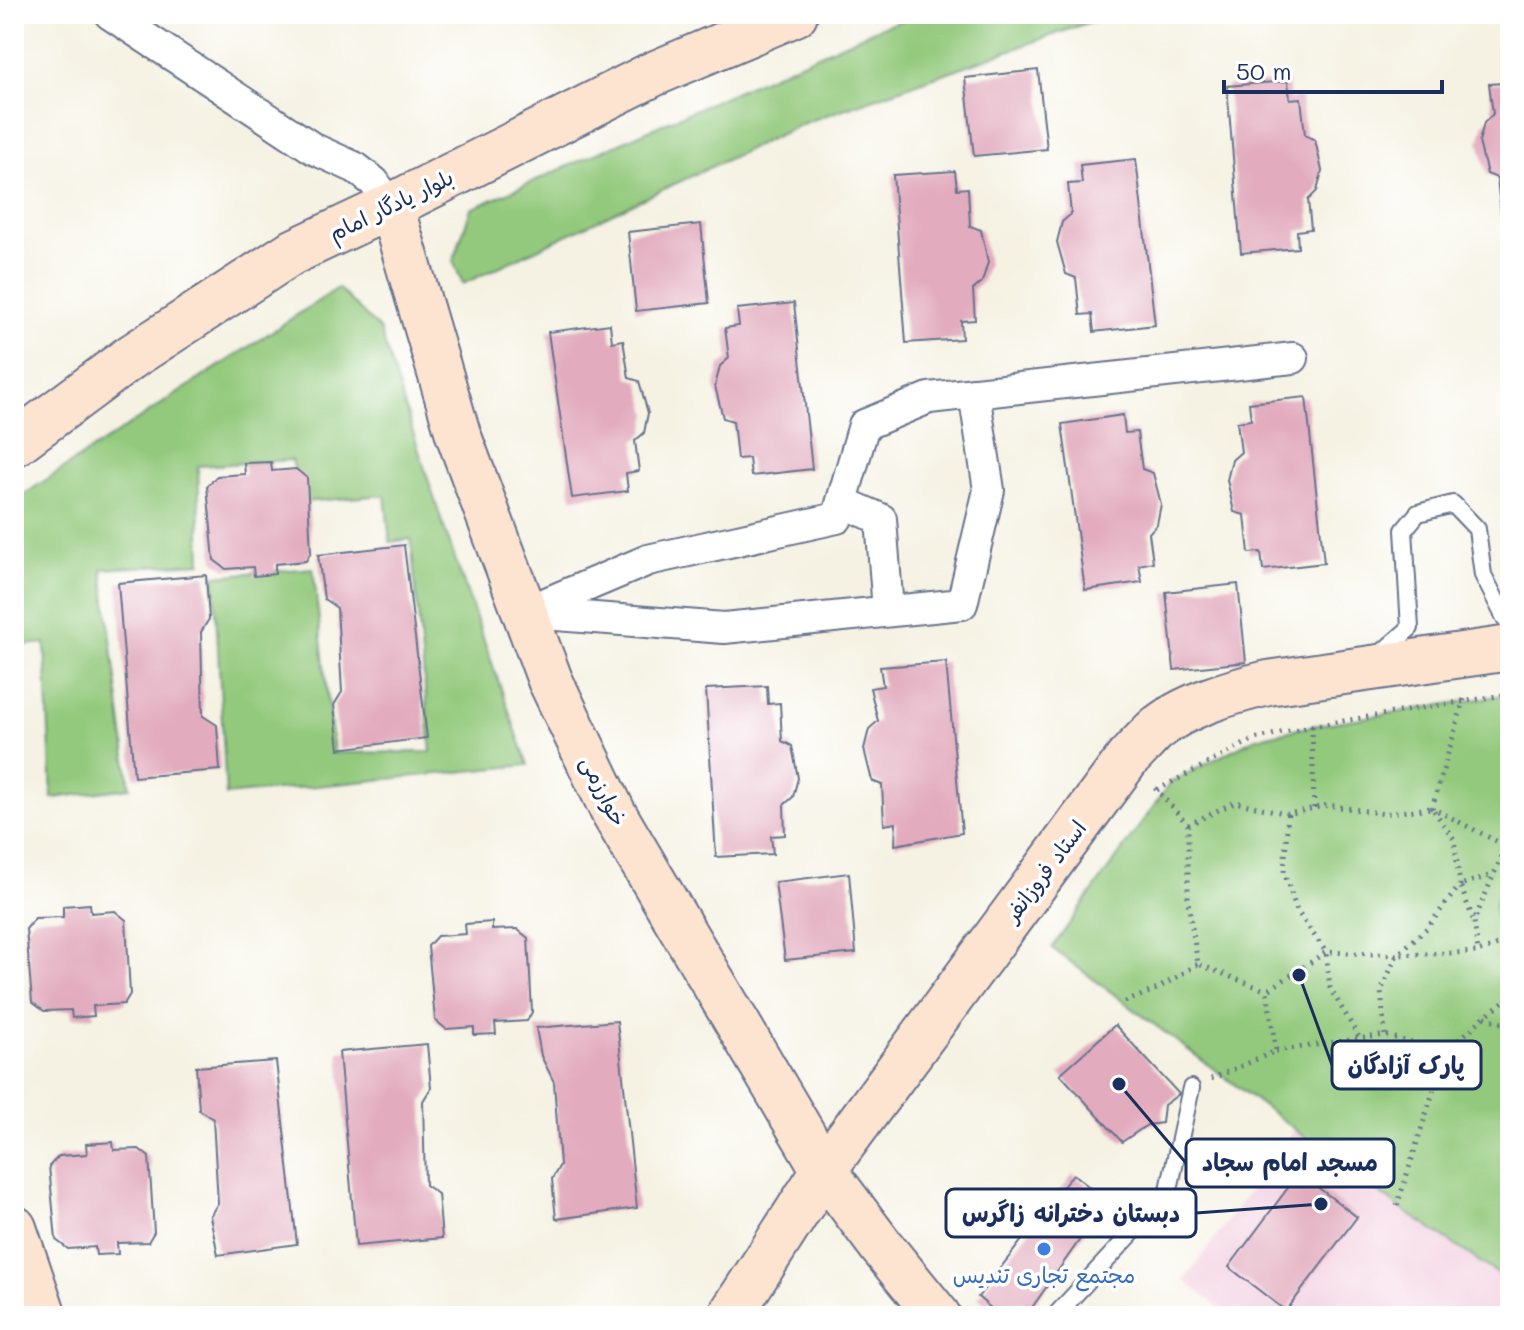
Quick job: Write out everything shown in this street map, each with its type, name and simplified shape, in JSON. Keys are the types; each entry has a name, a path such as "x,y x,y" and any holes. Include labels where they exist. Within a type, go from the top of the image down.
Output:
{"street":[{"path":"110,14 314,149 356,168 374,182 391,206"},
{"name":"بلوار یادگار امام","path":"14,444 131,357 291,253 651,75 795,14"},
{"name":"خوارزمی","path":"391,206 458,434 550,680 614,814 824,1170 938,1316"},
{"path":"525,612 648,560 837,518 864,425 929,398 1293,358"},
{"path":"525,612 724,628 962,604 989,490 974,393"},
{"path":"842,502 881,519 888,611"},
{"name":"استاد فروزانفر","path":"730,1316 824,1170 1128,758 1157,728 1193,707 1230,692 1268,683 1510,648"},
{"path":"14,1228 44,1316"}],"lane":[{"path":"1356,670 1410,628 1404,530 1418,513 1453,504 1477,529 1483,575 1510,623"},
{"path":"1055,1316 1168,1194 1191,1088"}],"path":[{"path":"1432,808 1465,701 1447,657"},
{"path":"1157,790 1254,739 1312,726 1510,694"},
{"path":"1312,726 1314,809"},
{"path":"1128,758 1188,825 1188,902 1198,964"},
{"path":"1188,825 1235,802 1288,814 1328,805 1384,814 1432,808 1509,846 1474,921"},
{"path":"1432,808 1454,839 1460,885 1474,921 1478,952"},
{"path":"1288,814 1284,872 1297,911 1326,952 1330,988 1360,1039"},
{"path":"1385,1035 1381,991 1397,955 1427,928 1460,885 1493,875"},
{"path":"1267,991 1326,952 1397,955 1478,952 1500,944 1510,955"},
{"path":"1198,964 1267,991"},
{"path":"1125,1002 1157,989 1198,964"},
{"path":"1267,991 1276,1051"},
{"path":"1397,1206 1445,1053 1510,996"},
{"path":"1484,1017 1510,1026"},
{"path":"1191,1088 1276,1051 1385,1035 1445,1053"}],"shaded area":[{"path":"1295,1129 1510,1280 1510,1316 1230,1316 1184,1281"}],"green space":[{"path":"925,14 1121,14 1087,23 804,123 463,284 453,261 471,209 881,27"},
{"path":"338,288 380,330 440,516 528,765 226,795 214,576 313,568 334,753 431,752 411,539 390,542 385,495 303,502 292,460 198,466 201,563 102,569 130,788 52,798 45,643 14,646 14,501"},
{"path":"1510,694 1510,1282 1397,1206 1052,948 1171,782 1254,739 1312,726"}],"water":[{"path":"1510,885 1510,930 1498,920 1495,907 1497,896"}],"building":[{"path":"1510,64 1510,215 1501,215 1497,178 1487,174 1479,142 1484,123 1493,114 1489,84 1503,83 1501,65"},
{"path":"1038,70 1047,149 974,156 965,78"},
{"path":"1288,81 1290,99 1301,98 1305,135 1315,140 1322,171 1317,191 1308,200 1311,229 1297,231 1298,248 1241,253 1227,86"},
{"path":"1136,159 1155,325 1094,332 1092,314 1080,315 1076,278 1066,274 1057,242 1062,222 1071,214 1068,184 1082,183 1080,165"},
{"path":"955,171 957,189 968,188 970,226 981,230 988,262 982,282 973,290 975,320 961,321 962,339 906,343 893,175"},
{"path":"701,224 709,303 636,311 628,232"},
{"path":"794,303 812,469 751,476 749,458 737,459 733,421 723,418 715,386 720,366 729,358 725,328 739,326 737,309"},
{"path":"610,324 612,342 623,340 629,378 639,381 648,413 644,433 635,441 639,471 626,473 628,491 572,498 548,332"},
{"path":"1306,397 1324,563 1263,570 1261,552 1249,553 1245,515 1234,512 1227,480 1232,460 1241,452 1237,422 1251,420 1249,403"},
{"path":"1123,415 1125,433 1137,432 1142,469 1153,473 1161,504 1157,524 1149,533 1153,562 1139,565 1142,582 1085,590 1062,424"},
{"path":"271,462 272,471 296,469 307,478 311,552 306,561 275,564 275,574 254,576 253,567 226,569 214,560 207,486 217,476 245,474 244,463"},
{"path":"404,545 427,738 339,749 334,705 342,692 337,608 324,599 318,555"},
{"path":"206,575 209,619 201,632 203,716 217,725 220,770 134,777 118,583"},
{"path":"1238,584 1246,662 1174,670 1166,592"},
{"path":"946,662 962,833 895,845 896,823 884,825 882,785 872,781 864,749 869,729 878,721 870,688 883,686 880,667"},
{"path":"767,686 768,704 780,703 782,741 792,746 798,778 793,797 784,805 785,835 771,836 773,854 716,857 706,689"},
{"path":"849,873 856,953 785,960 775,882"},
{"path":"90,904 91,913 115,911 126,920 130,994 124,1004 93,1006 94,1016 72,1018 71,1010 44,1011 32,1002 26,929 35,918 63,917 63,906"},
{"path":"492,922 492,930 517,929 528,938 532,1012 527,1021 495,1023 496,1034 474,1035 474,1027 446,1029 435,1020 428,946 437,936 466,934 465,924"},
{"path":"617,1021 637,1208 556,1219 552,1179 560,1165 554,1082 541,1056 536,1028"},
{"path":"1115,1025 1179,1094 1164,1105 1162,1123 1147,1125 1122,1142 1060,1074"},
{"path":"427,1044 431,1088 423,1101 425,1185 438,1194 442,1238 356,1246 339,1052"},
{"path":"276,1061 297,1244 218,1255 210,1216 218,1203 213,1119 199,1110 196,1067"},
{"path":"113,1142 114,1150 139,1149 149,1157 154,1232 148,1242 117,1243 118,1254 96,1255 95,1247 68,1249 56,1240 49,1166 59,1156 87,1154 86,1144"},
{"path":"1299,1173 1357,1217 1286,1311 1229,1267"},
{"name":"مجتمع تجاری تندیس","path":"1073,1174 1107,1201 1026,1316 1000,1316 978,1297"}],"place":[{"name":"پارک آزادگان","path":"1299,975"},
{"name":"مسجد امام سجاد","path":"1119,1084"},
{"name":"دبستان دخترانه زاگرس","path":"1321,1204"},
{"name":"مجتمع تجاری تندیس","path":"1044,1249"}]}
